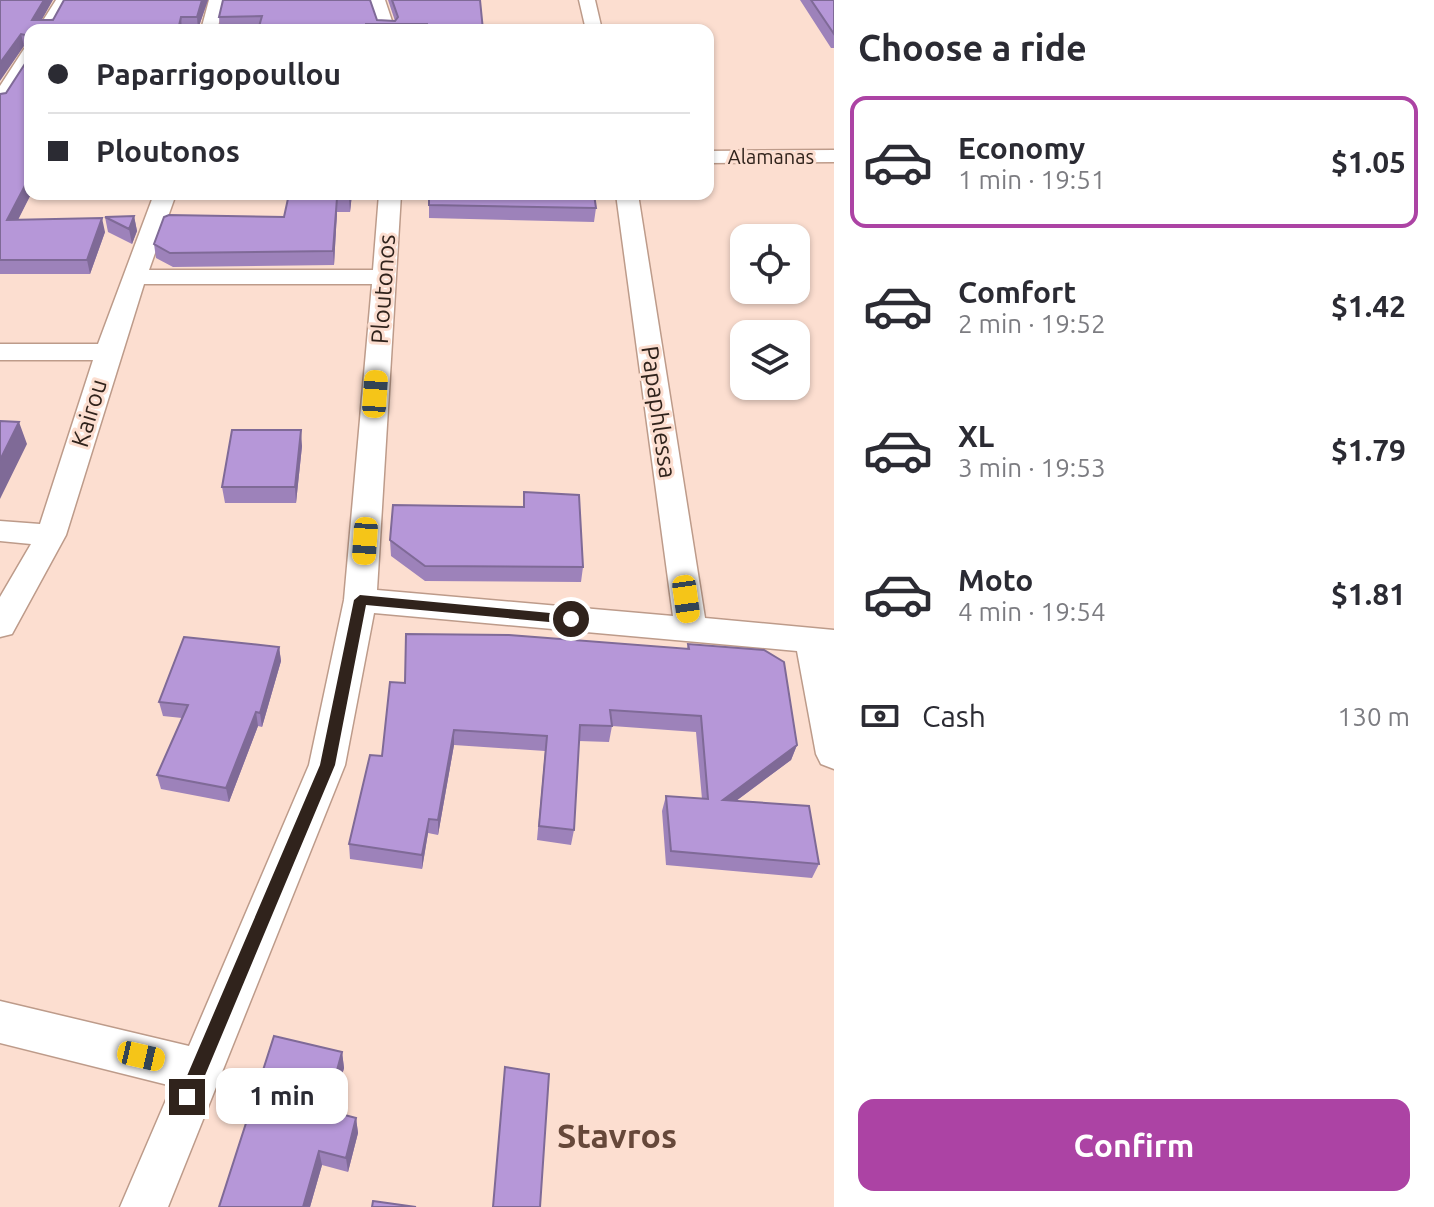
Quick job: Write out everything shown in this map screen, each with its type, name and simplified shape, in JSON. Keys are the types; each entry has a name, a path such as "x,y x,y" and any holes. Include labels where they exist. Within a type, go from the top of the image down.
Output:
{"street":[{"path":"49,24 64,0"},
{"path":"211,24 217,0"},
{"path":"377,0 385,24"},
{"path":"587,0 593,24"},
{"path":"0,100 24,62"},
{"name":"Alamanas","path":"714,157 834,156"},
{"name":"Kairou","path":"0,625 51,535 108,352 163,200"},
{"name":"Ploutonos","path":"144,1207 198,1070 327,765 360,600 389,200"},
{"name":"Papaphlessa","path":"628,200 691,631"},
{"path":"136,277 383,277"},
{"path":"0,352 108,352"},
{"path":"0,531 51,535"},
{"path":"360,600 823,641 834,754"},
{"path":"0,1022 198,1070"}],"building":[{"path":"0,0 44,0 32,20 53,20 64,0 202,0 197,17 181,17 179,24 24,24 24,35 21,34 0,63"},
{"path":"223,0 370,0 377,20 395,21 398,17 392,0 480,0 482,24 260,24 262,16 219,17"},
{"path":"811,0 834,0 834,34"},
{"path":"24,65 24,187 7,220 102,218 87,260 0,260 0,94 6,93"},
{"path":"288,200 337,200 333,251 170,253 154,244 164,217 169,215 284,217"},
{"path":"429,200 595,200 596,208 429,205"},
{"path":"134,216 129,229 105,217"},
{"path":"0,421 19,422 0,460"},
{"path":"232,430 301,430 295,487 222,487"},
{"path":"524,492 579,495 583,567 425,566 390,540 393,505 524,507"},
{"path":"406,634 509,635 689,649 688,644 764,650 784,662 797,745 723,800 809,806 819,864 671,851 666,796 708,799 701,716 610,710 612,726 580,725 574,830 539,826 547,736 454,730 438,820 429,819 422,855 349,844 370,755 382,756 390,682 405,683"},
{"path":"184,637 279,647 260,713 256,712 226,788 157,775 188,705 159,702"},
{"path":"274,1036 342,1052 326,1110 356,1118 346,1158 319,1151 303,1207 219,1207"},
{"path":"505,1067 549,1074 540,1207 493,1207"},
{"path":"373,1201 416,1207 372,1207"}],"district":[{"name":"Stavros","path":"617,1135"}],"route":[{"path":"187,1097 327,765 360,600 571,619"}]}
